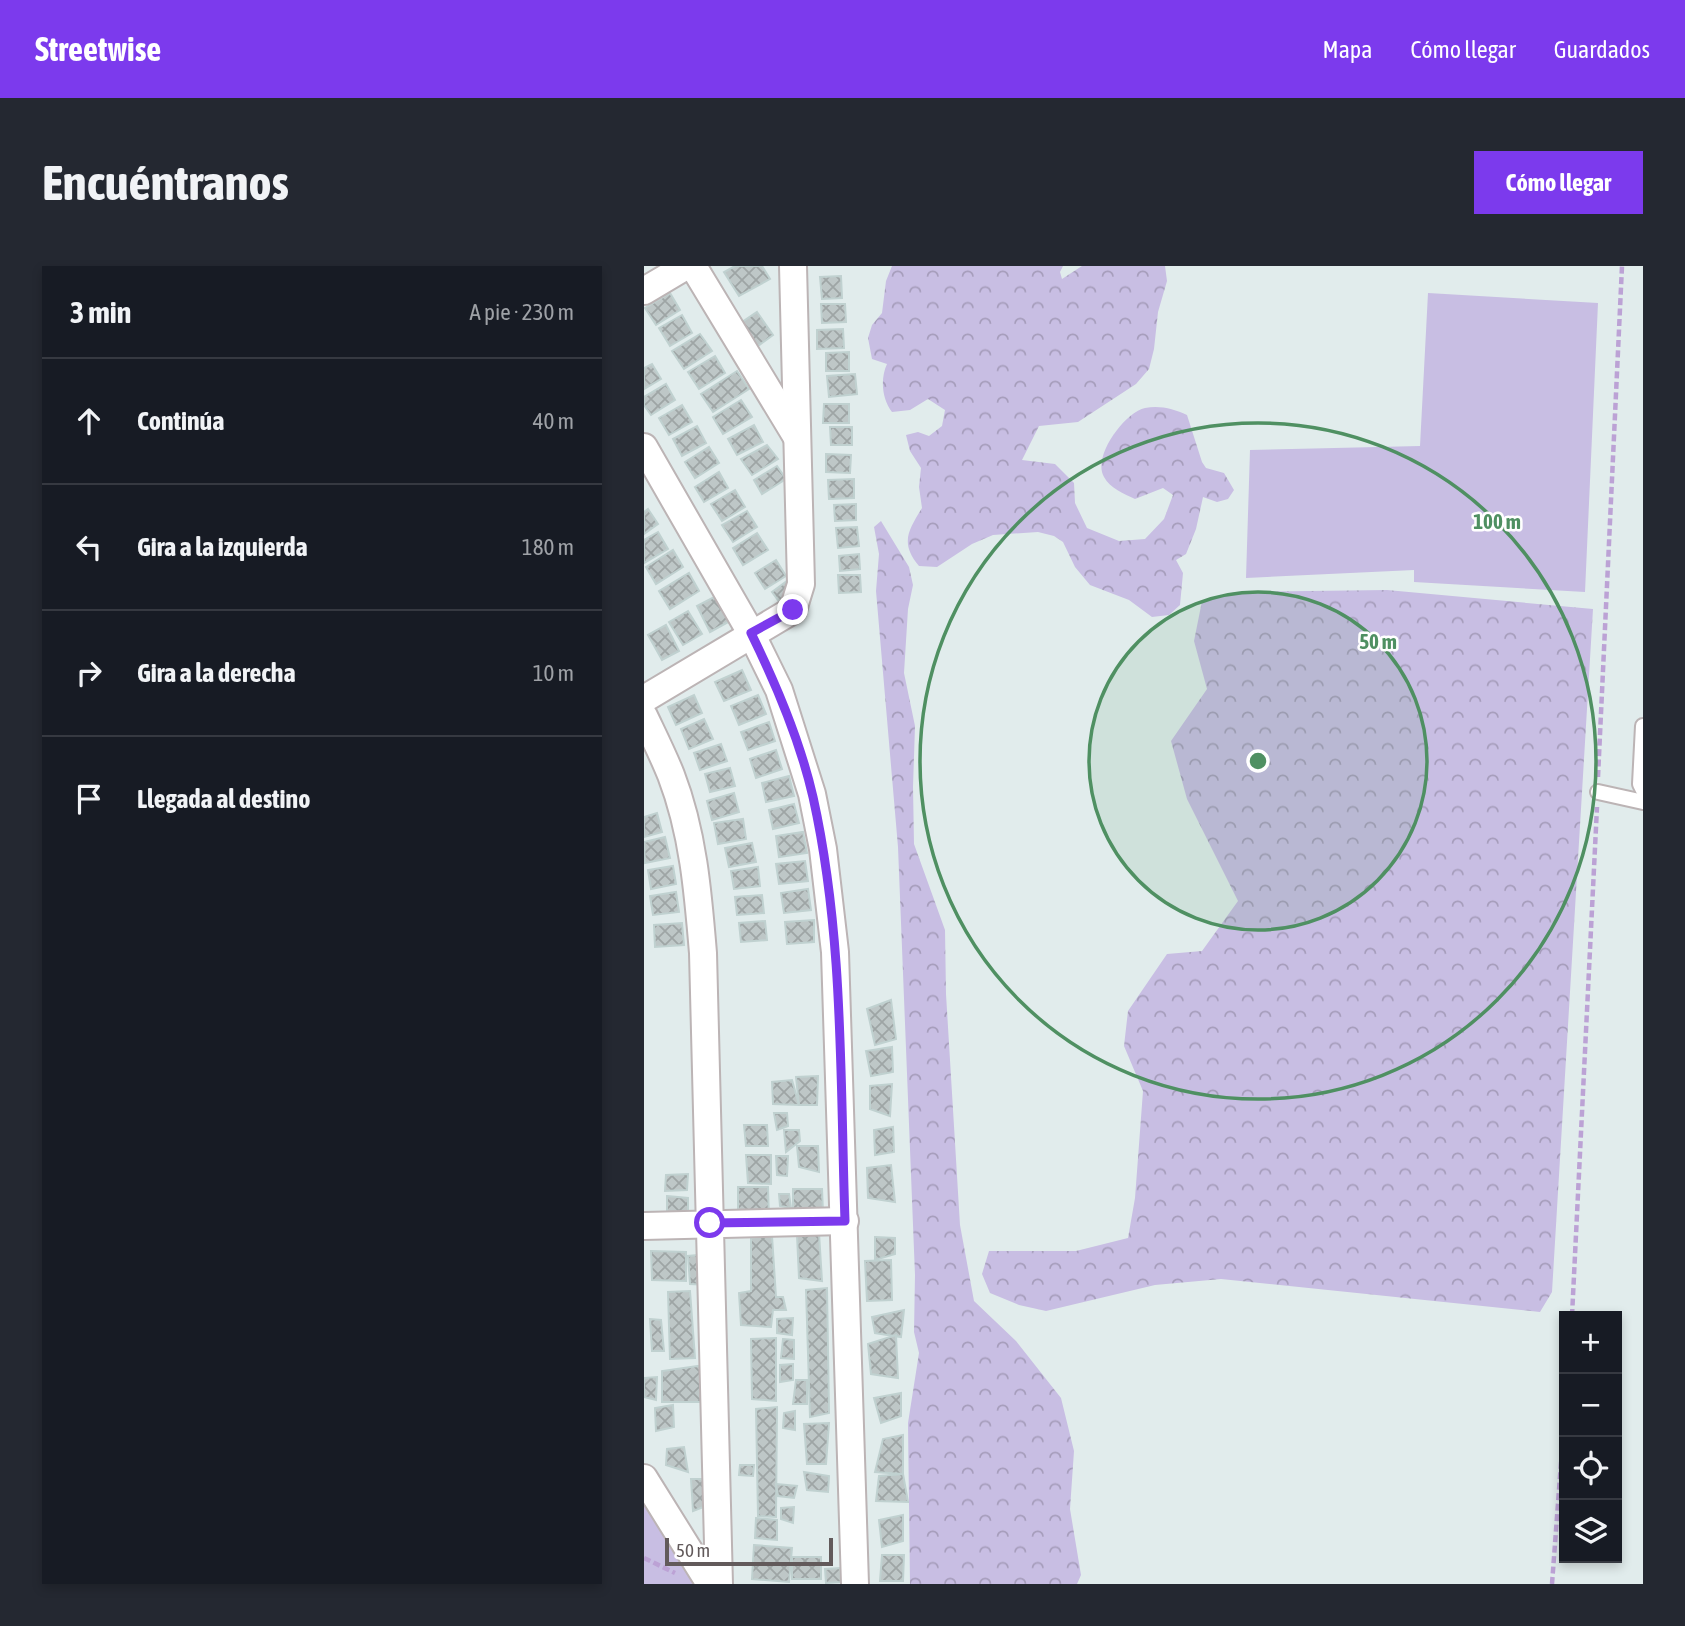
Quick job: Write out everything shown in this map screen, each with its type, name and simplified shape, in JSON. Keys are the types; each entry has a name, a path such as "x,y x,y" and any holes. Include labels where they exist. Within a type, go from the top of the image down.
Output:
{"street":[{"path":"644,291 686,266"},
{"path":"693,266 797,438"},
{"path":"644,699 793,610 798,599 801,584 793,266"},
{"path":"644,447 751,633 779,690 812,794 823,849 835,952 855,1584"},
{"path":"644,716 671,774 686,823 699,895 703,954 719,1584"},
{"path":"644,1226 845,1221"},
{"path":"644,1478 710,1584"}],"lane":[{"path":"1627,798 1642,787 1643,726"},
{"path":"1598,792 1643,802"}],"path":[{"path":"1552,1584 1563,1437"},
{"path":"644,1558 680,1575"}],"green space":[{"path":"892,266 1063,266 1060,272 1062,279 1082,266 1165,266 1167,281 1158,312 1149,369 1136,384 1078,422 1039,426 1022,460 1055,464 1074,483 1075,503 1087,528 1119,541 1145,539 1164,519 1173,495 1163,488 1135,499 1122,493 1104,477 1102,458 1112,437 1128,418 1137,412 1145,408 1161,407 1187,415 1202,462 1206,468 1224,473 1234,490 1228,499 1217,502 1203,497 1196,529 1186,554 1176,560 1183,573 1180,605 1169,615 1152,617 1129,600 1090,585 1075,567 1063,542 1054,536 1038,532 993,535 972,544 937,567 919,566 909,550 908,537 922,508 919,487 921,468 910,451 906,435 918,432 929,436 942,426 945,410 928,399 910,410 892,412 886,401 883,382 887,364 872,359 868,338 872,325 882,313 886,281"},
{"path":"1428,293 1598,303 1585,592 1414,582 1414,570 1246,578 1250,450 1420,446"},
{"path":"881,521 909,567 913,585 908,609 904,673 915,726 914,844 945,930 946,994 960,1225 974,1301 1016,1341 1061,1398 1074,1451 1070,1509 1081,1575 1077,1584 910,1584 908,1423 919,1353 914,1332 915,1275 898,847 876,591 879,554 874,527"},
{"path":"1387,590 1593,609 1552,1292 1540,1312 1221,1279 1155,1285 1046,1311 1019,1305 990,1293 982,1274 989,1251 1076,1251 1128,1238 1135,1198 1143,1091 1124,1046 1128,1011 1167,954 1202,951 1238,901 1187,799 1171,741 1207,689 1194,641 1202,601 1235,592"},
{"path":"644,1496 695,1581 692,1584 644,1584"}],"building":[{"path":"735,266 762,266 770,279 739,296 724,272"},
{"path":"841,276 842,298 822,299 820,277"},
{"path":"670,293 680,310 656,325 645,308"},
{"path":"821,304 845,304 846,322 822,323"},
{"path":"757,312 773,335 758,346 742,322"},
{"path":"682,315 692,333 670,346 659,328"},
{"path":"843,329 844,348 817,349 817,330"},
{"path":"700,334 712,351 684,369 672,351"},
{"path":"849,352 849,371 826,371 826,353"},
{"path":"715,356 725,373 699,389 688,372"},
{"path":"652,364 661,379 644,389 644,368"},
{"path":"737,371 749,389 713,412 701,394"},
{"path":"855,374 857,394 829,397 827,376"},
{"path":"666,384 675,400 651,415 644,405 644,397"},
{"path":"741,400 752,417 723,434 713,417"},
{"path":"824,404 849,404 849,423 823,423"},
{"path":"682,405 692,422 669,435 659,418"},
{"path":"754,425 763,442 737,455 728,439"},
{"path":"697,426 706,443 682,456 673,439"},
{"path":"830,427 852,427 852,445 831,445"},
{"path":"767,445 778,459 752,475 741,459"},
{"path":"709,447 719,463 695,478 685,462"},
{"path":"826,454 851,455 850,473 826,472"},
{"path":"777,466 786,479 762,494 754,480"},
{"path":"719,472 728,488 704,502 695,487"},
{"path":"854,479 854,498 829,499 828,480"},
{"path":"735,490 745,507 722,521 711,504"},
{"path":"856,504 856,520 835,521 834,505"},
{"path":"648,509 658,524 644,534 644,512"},
{"path":"747,511 757,527 733,542 722,525"},
{"path":"857,527 859,546 838,548 836,528"},
{"path":"658,532 668,549 644,563 644,540"},
{"path":"757,533 768,550 743,565 733,548"},
{"path":"673,550 683,567 656,584 646,567"},
{"path":"859,554 860,569 840,571 839,556"},
{"path":"776,560 786,576 765,589 755,573"},
{"path":"689,573 699,591 670,609 659,591"},
{"path":"838,575 860,575 861,592 839,593"},
{"path":"787,581 796,593 780,603 772,592"},
{"path":"716,596 730,621 710,632 697,606"},
{"path":"688,611 702,634 683,645 669,622"},
{"path":"666,625 679,651 662,660 648,635"},
{"path":"742,670 751,690 724,701 715,682"},
{"path":"694,695 702,713 676,725 668,707"},
{"path":"758,695 766,714 739,725 731,706"},
{"path":"704,719 713,739 689,749 681,729"},
{"path":"769,722 775,741 748,750 741,732"},
{"path":"721,744 727,761 700,770 694,753"},
{"path":"776,750 782,769 756,778 750,759"},
{"path":"730,768 735,786 710,792 705,774"},
{"path":"789,776 794,796 766,802 762,783"},
{"path":"734,793 739,812 712,820 707,801"},
{"path":"794,804 799,823 773,829 769,810"},
{"path":"657,813 662,832 644,837 644,817"},
{"path":"743,819 746,839 718,844 714,823"},
{"path":"803,832 807,853 779,857 776,836"},
{"path":"665,837 670,858 645,863 644,842"},
{"path":"752,843 756,862 729,867 725,848"},
{"path":"805,861 808,881 779,884 776,864"},
{"path":"673,866 676,884 651,889 648,870"},
{"path":"758,867 760,886 734,889 731,871"},
{"path":"808,889 811,910 784,913 781,893"},
{"path":"676,892 679,912 653,915 650,896"},
{"path":"762,895 764,913 737,915 735,897"},
{"path":"814,920 814,942 787,944 785,922"},
{"path":"765,921 767,940 741,942 739,923"},
{"path":"682,923 684,945 655,947 654,925"},
{"path":"891,1000 896,1039 875,1045 867,1009"},
{"path":"892,1047 893,1072 871,1076 866,1051"},
{"path":"818,1076 817,1105 799,1105 796,1077"},
{"path":"792,1080 799,1105 773,1104 772,1082"},
{"path":"892,1084 890,1116 870,1109 870,1086"},
{"path":"774,1113 787,1113 788,1126 777,1130"},
{"path":"744,1125 767,1125 768,1146 746,1146"},
{"path":"893,1127 894,1152 875,1155 874,1130"},
{"path":"784,1130 799,1130 800,1141 786,1152"},
{"path":"797,1146 818,1146 819,1172 799,1167"},
{"path":"746,1155 771,1155 771,1184 748,1183"},
{"path":"776,1156 788,1156 787,1176 777,1175"},
{"path":"891,1165 895,1202 868,1198 867,1168"},
{"path":"688,1174 687,1190 665,1191 666,1175"},
{"path":"738,1187 768,1187 769,1219 738,1219"},
{"path":"793,1189 822,1189 823,1212 793,1213"},
{"path":"779,1194 789,1194 791,1208 780,1206"},
{"path":"667,1196 688,1198 688,1221 667,1218"},
{"path":"819,1233 822,1281 799,1278 797,1235"},
{"path":"772,1236 776,1297 783,1297 786,1310 773,1310 771,1327 741,1325 739,1293 751,1291 751,1238"},
{"path":"875,1237 895,1238 895,1254 875,1260"},
{"path":"651,1251 686,1252 686,1281 652,1280"},
{"path":"708,1254 709,1285 690,1284 688,1256"},
{"path":"891,1260 892,1300 867,1301 865,1261"},
{"path":"827,1288 829,1413 810,1417 806,1290"},
{"path":"690,1291 695,1358 670,1359 668,1292"},
{"path":"904,1310 901,1337 875,1333 872,1317"},
{"path":"793,1318 792,1335 777,1333 777,1319"},
{"path":"650,1319 661,1320 664,1351 652,1351"},
{"path":"896,1335 898,1378 871,1374 868,1344"},
{"path":"776,1338 776,1401 752,1399 751,1339"},
{"path":"783,1339 794,1340 794,1359 781,1358"},
{"path":"712,1364 713,1402 662,1402 662,1371"},
{"path":"793,1364 793,1380 780,1382 780,1365"},
{"path":"657,1377 656,1400 644,1397 644,1378"},
{"path":"796,1380 807,1380 807,1404 793,1404"},
{"path":"901,1393 901,1416 881,1423 874,1398"},
{"path":"673,1405 674,1427 656,1431 655,1408"},
{"path":"777,1407 776,1517 758,1516 756,1409"},
{"path":"795,1411 795,1430 783,1428 784,1413"},
{"path":"829,1423 826,1464 807,1464 804,1424"},
{"path":"903,1435 903,1474 875,1472 883,1439"},
{"path":"684,1447 688,1472 666,1465 667,1449"},
{"path":"740,1465 754,1465 753,1476 739,1475"},
{"path":"804,1472 829,1476 828,1492 807,1490"},
{"path":"903,1474 908,1502 876,1501 879,1476"},
{"path":"691,1479 702,1479 709,1505 693,1511"},
{"path":"776,1484 797,1486 794,1498 778,1496"},
{"path":"794,1507 793,1523 781,1519 781,1508"},
{"path":"903,1515 903,1541 882,1547 879,1520"},
{"path":"756,1518 777,1520 777,1540 755,1538"},
{"path":"754,1545 792,1548 789,1582 752,1579"},
{"path":"882,1555 904,1555 903,1581 880,1581"},
{"path":"792,1557 821,1557 821,1579 792,1579"},
{"path":"840,1568 841,1582 826,1583 825,1569"}],"route":[{"path":"710,1223 845,1221 835,952 823,849 812,794 779,690 751,633 793,610"}]}
